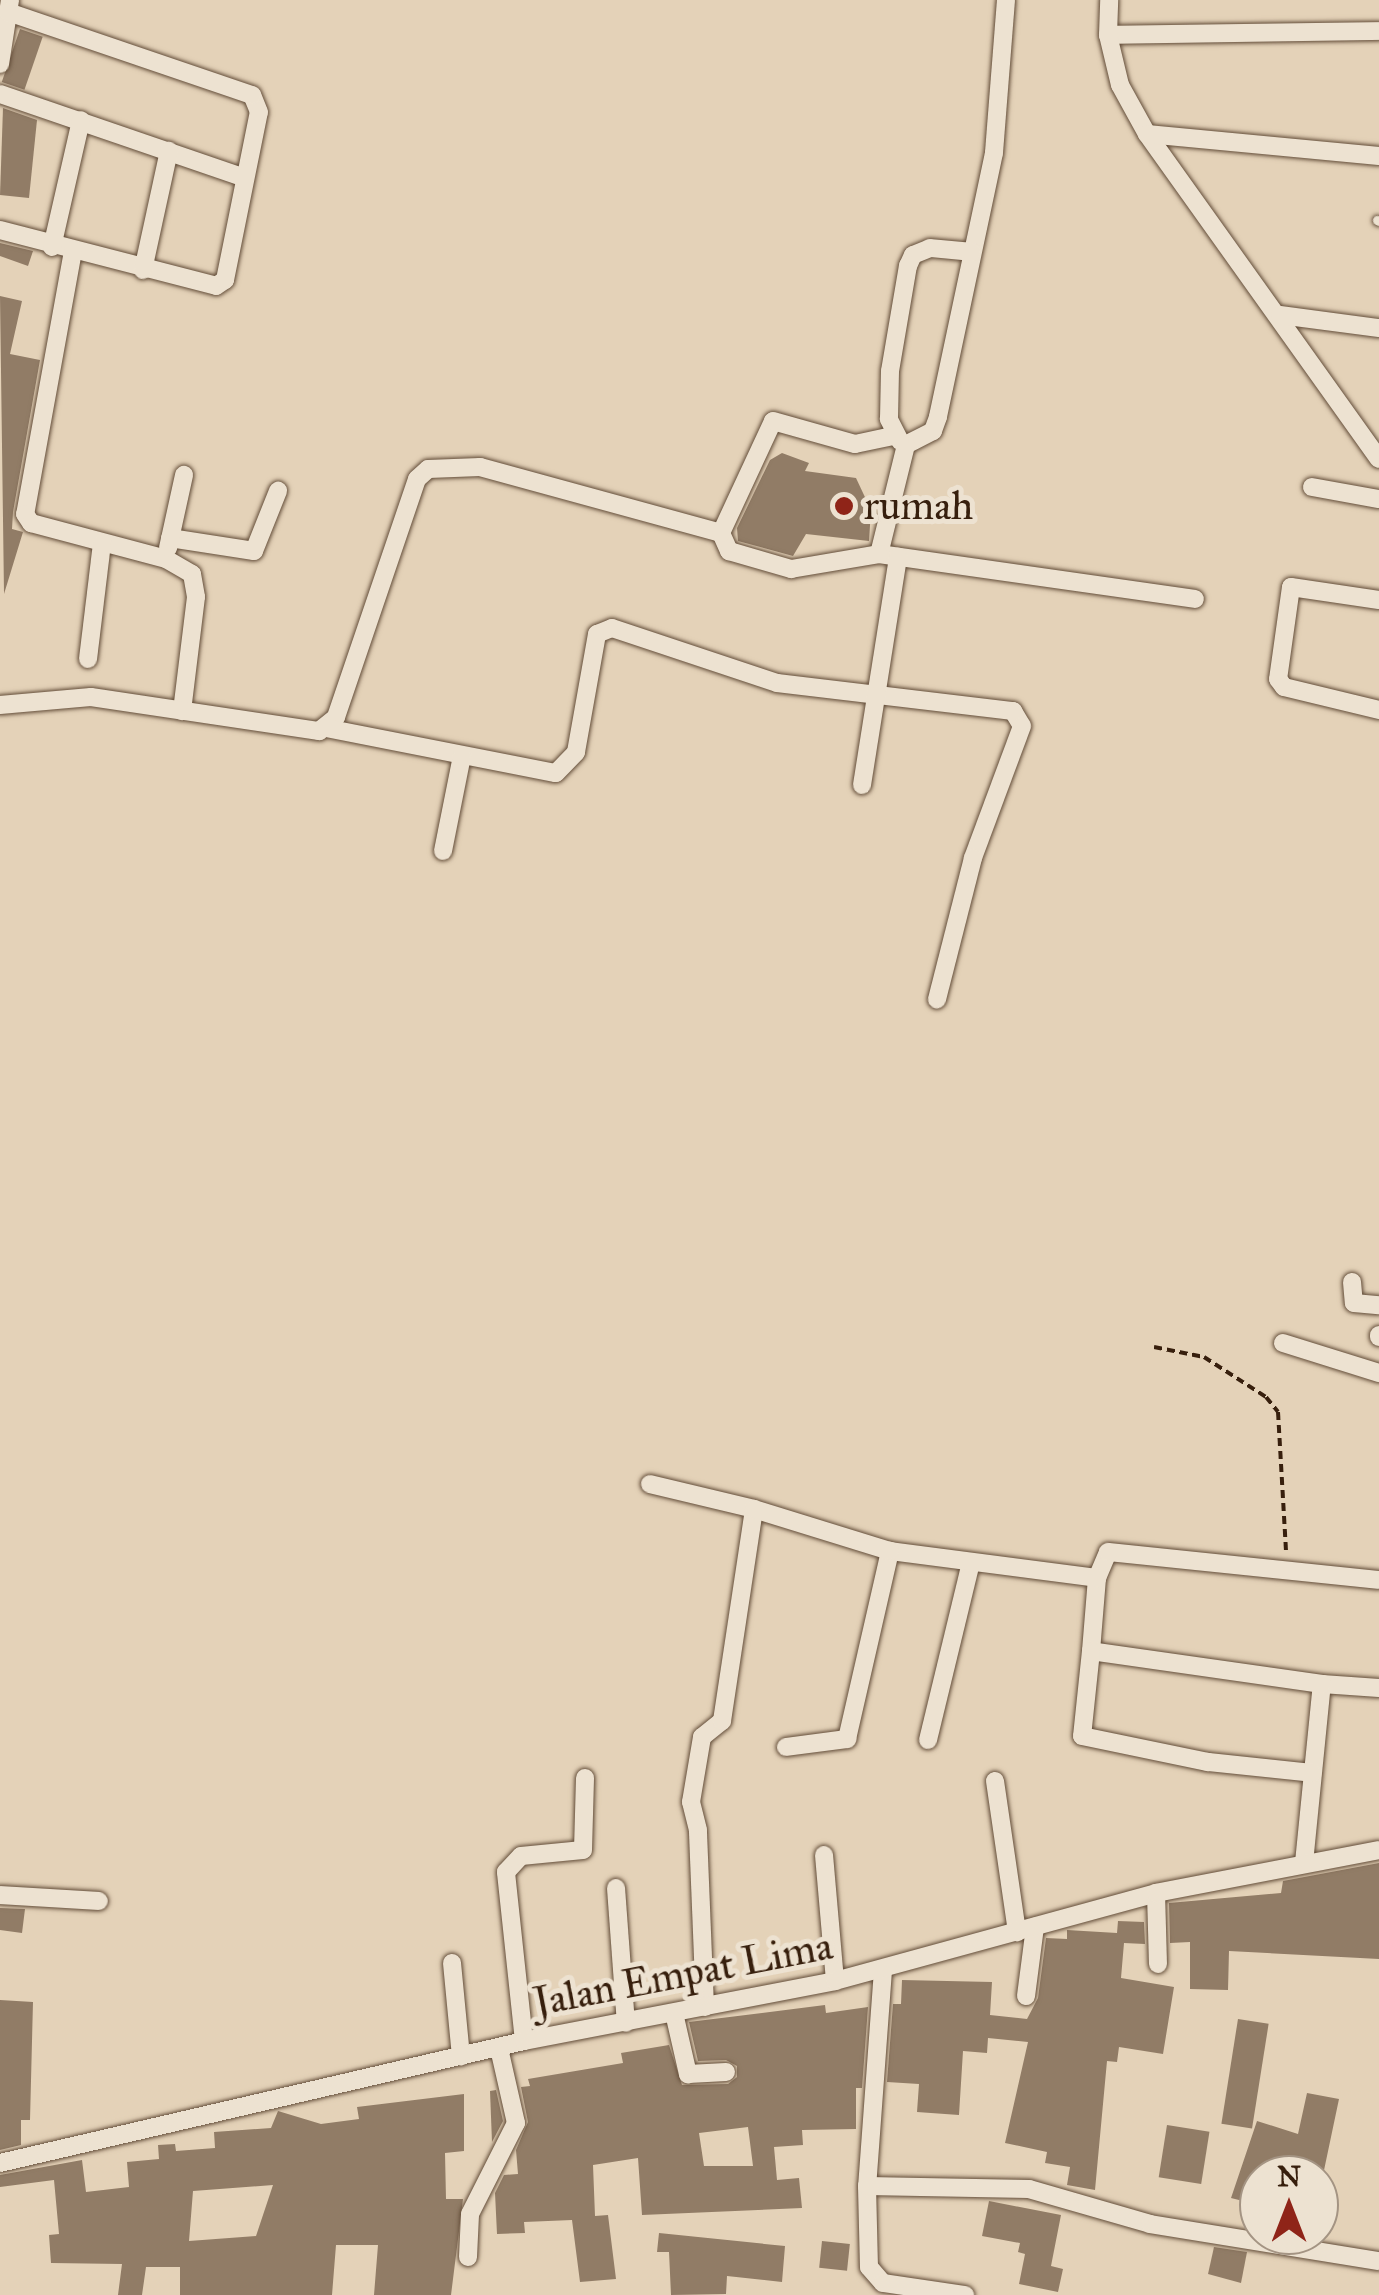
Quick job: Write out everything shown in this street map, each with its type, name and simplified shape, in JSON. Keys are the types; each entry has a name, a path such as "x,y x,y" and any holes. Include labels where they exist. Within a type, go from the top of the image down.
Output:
{"street":[{"path":"1006,0 1000,114 933,431 899,440 855,444 773,421 721,533 728,551 791,569 888,556 1195,599"},
{"path":"1109,0 1108,35 1120,85 1147,134 1280,315 1379,459"},
{"path":"0,64 9,6 252,96 259,112 225,280 202,287 0,230"},
{"path":"1108,35 1379,31"},
{"path":"0,94 243,177"},
{"path":"52,246 81,120"},
{"path":"1147,134 1379,156"},
{"path":"143,270 169,151"},
{"path":"862,785 881,692 899,440 891,344 913,255 930,248 972,252"},
{"path":"73,252 25,514 31,522 182,566 196,584 182,711"},
{"path":"1280,315 1379,328"},
{"path":"326,728 336,717 417,479 428,469 480,467 721,533"},
{"path":"166,559 184,476"},
{"path":"1312,486 1379,499"},
{"path":"170,538 254,551 278,492"},
{"path":"88,659 102,543"},
{"path":"1379,600 1291,587 1278,679 1284,687 1379,710"},
{"path":"0,705 91,697 312,732 326,728 542,774 564,770 576,752 597,634 612,628 778,683 998,705 1013,711 1022,726 973,858 937,1000"},
{"path":"443,851 462,756"},
{"path":"1352,1282 1354,1303 1379,1305"},
{"path":"1283,1343 1379,1373"},
{"path":"650,1484 754,1509 890,1551 970,1566 1097,1578"},
{"path":"705,2007 691,1802 702,1737 722,1721 754,1509"},
{"path":"1312,1773 1208,1762 1082,1736 1102,1559 1120,1550 1379,1580"},
{"path":"786,1747 847,1739 890,1551"},
{"path":"928,1740 970,1566"},
{"path":"1091,1651 1322,1684 1379,1688"},
{"path":"1304,1863 1322,1684"},
{"path":"524,2041 506,1872 521,1856 583,1850 585,1778"},
{"path":"995,1782 1026,1930 1026,1996"},
{"name":"Jalan Empat Lima","path":"0,2163 524,2041 883,1970 1156,1893 1379,1850"},
{"path":"824,1855 835,1981"},
{"path":"616,1888 626,2023"},
{"path":"1156,1893 1158,1964"},
{"path":"0,1894 99,1901"},
{"path":"452,1963 461,2057"},
{"path":"883,1970 866,2186 869,2267 883,2284 965,2295"},
{"path":"674,2013 688,2074 726,2072"},
{"path":"468,2257 470,2214 516,2123 500,2048"},
{"path":"866,2186 1029,2189 1150,2224 1379,2262"}],"path":[{"path":"1154,1347 1204,1358 1266,1396 1278,1412 1287,1571"}],"building":[{"path":"20,29 43,37 24,90 2,82"},
{"path":"3,108 37,120 29,198 0,195"},
{"path":"0,243 33,251 28,266 0,256"},
{"path":"0,296 22,301 10,354 40,360 13,512 12,529 23,532 4,594"},
{"path":"782,453 809,463 805,471 856,478 871,510 869,541 806,534 793,556 738,541 737,528 770,460"},
{"path":"1379,1863 1379,1959 1229,1951 1228,1990 1190,1989 1190,1942 1170,1943 1169,1903 1281,1893 1283,1881"},
{"path":"0,1908 25,1909 22,1933 0,1930"},
{"path":"1118,1921 1144,1922 1145,1944 1124,1943 1121,1978 1174,1987 1163,2054 1119,2047 1117,2062 1107,2061 1095,2190 1067,2185 1070,2167 1045,2163 1047,2152 1005,2143 1028,2042 988,2038 987,2053 963,2051 959,2115 917,2112 919,2084 887,2082 893,2004 901,2004 902,1980 992,1982 990,2015 1027,2019 1038,1998 1046,1938 1067,1939 1067,1930 1117,1933"},
{"path":"0,2000 33,2002 30,2120 21,2120 21,2145 0,2150"},
{"path":"825,2005 826,2013 868,2007 862,2088 856,2088 856,2129 802,2130 803,2145 774,2147 777,2180 799,2178 802,2208 642,2215 638,2158 593,2165 595,2216 608,2215 616,2279 580,2282 572,2220 524,2222 525,2233 497,2234 495,2193 504,2175 518,2174 516,2150 528,2122 521,2087 530,2086 528,2079 623,2063 621,2053 669,2045 682,2085 728,2084 737,2077 737,2066 726,2060 698,2061 689,2022","holes":["748,2127 753,2166 704,2166 699,2133"]},
{"path":"1238,2019 1269,2024 1252,2129 1221,2124"},
{"path":"496,2090 503,2121 492,2142 490,2091"},
{"path":"1307,2093 1339,2099 1327,2155 1246,2155 1257,2121 1298,2134"},
{"path":"464,2094 464,2151 445,2153 446,2199 463,2199 451,2295 374,2295 378,2245 336,2245 332,2295 180,2295 180,2267 146,2267 142,2295 118,2295 122,2264 51,2263 49,2235 59,2234 54,2180 0,2187 0,2175 82,2160 86,2192 129,2187 127,2162 159,2159 158,2145 175,2144 176,2151 215,2148 214,2132 271,2128 278,2111 321,2124 359,2119 357,2107","holes":["273,2185 256,2236 189,2241 193,2191"]},
{"path":"1167,2125 1209,2132 1201,2184 1159,2177"},
{"path":"1239,2174 1239,2200 1231,2198"},
{"path":"989,2201 1061,2215 1051,2266 1063,2269 1058,2292 1019,2284 1025,2254 1018,2252 1020,2243 982,2236"},
{"path":"659,2233 785,2246 782,2282 727,2276 726,2294 671,2295 669,2252 657,2252"},
{"path":"822,2241 850,2244 847,2271 819,2268"},
{"path":"1214,2247 1246,2255 1241,2283 1208,2274"}],"place":[{"name":"rumah","path":"844,506"}]}
